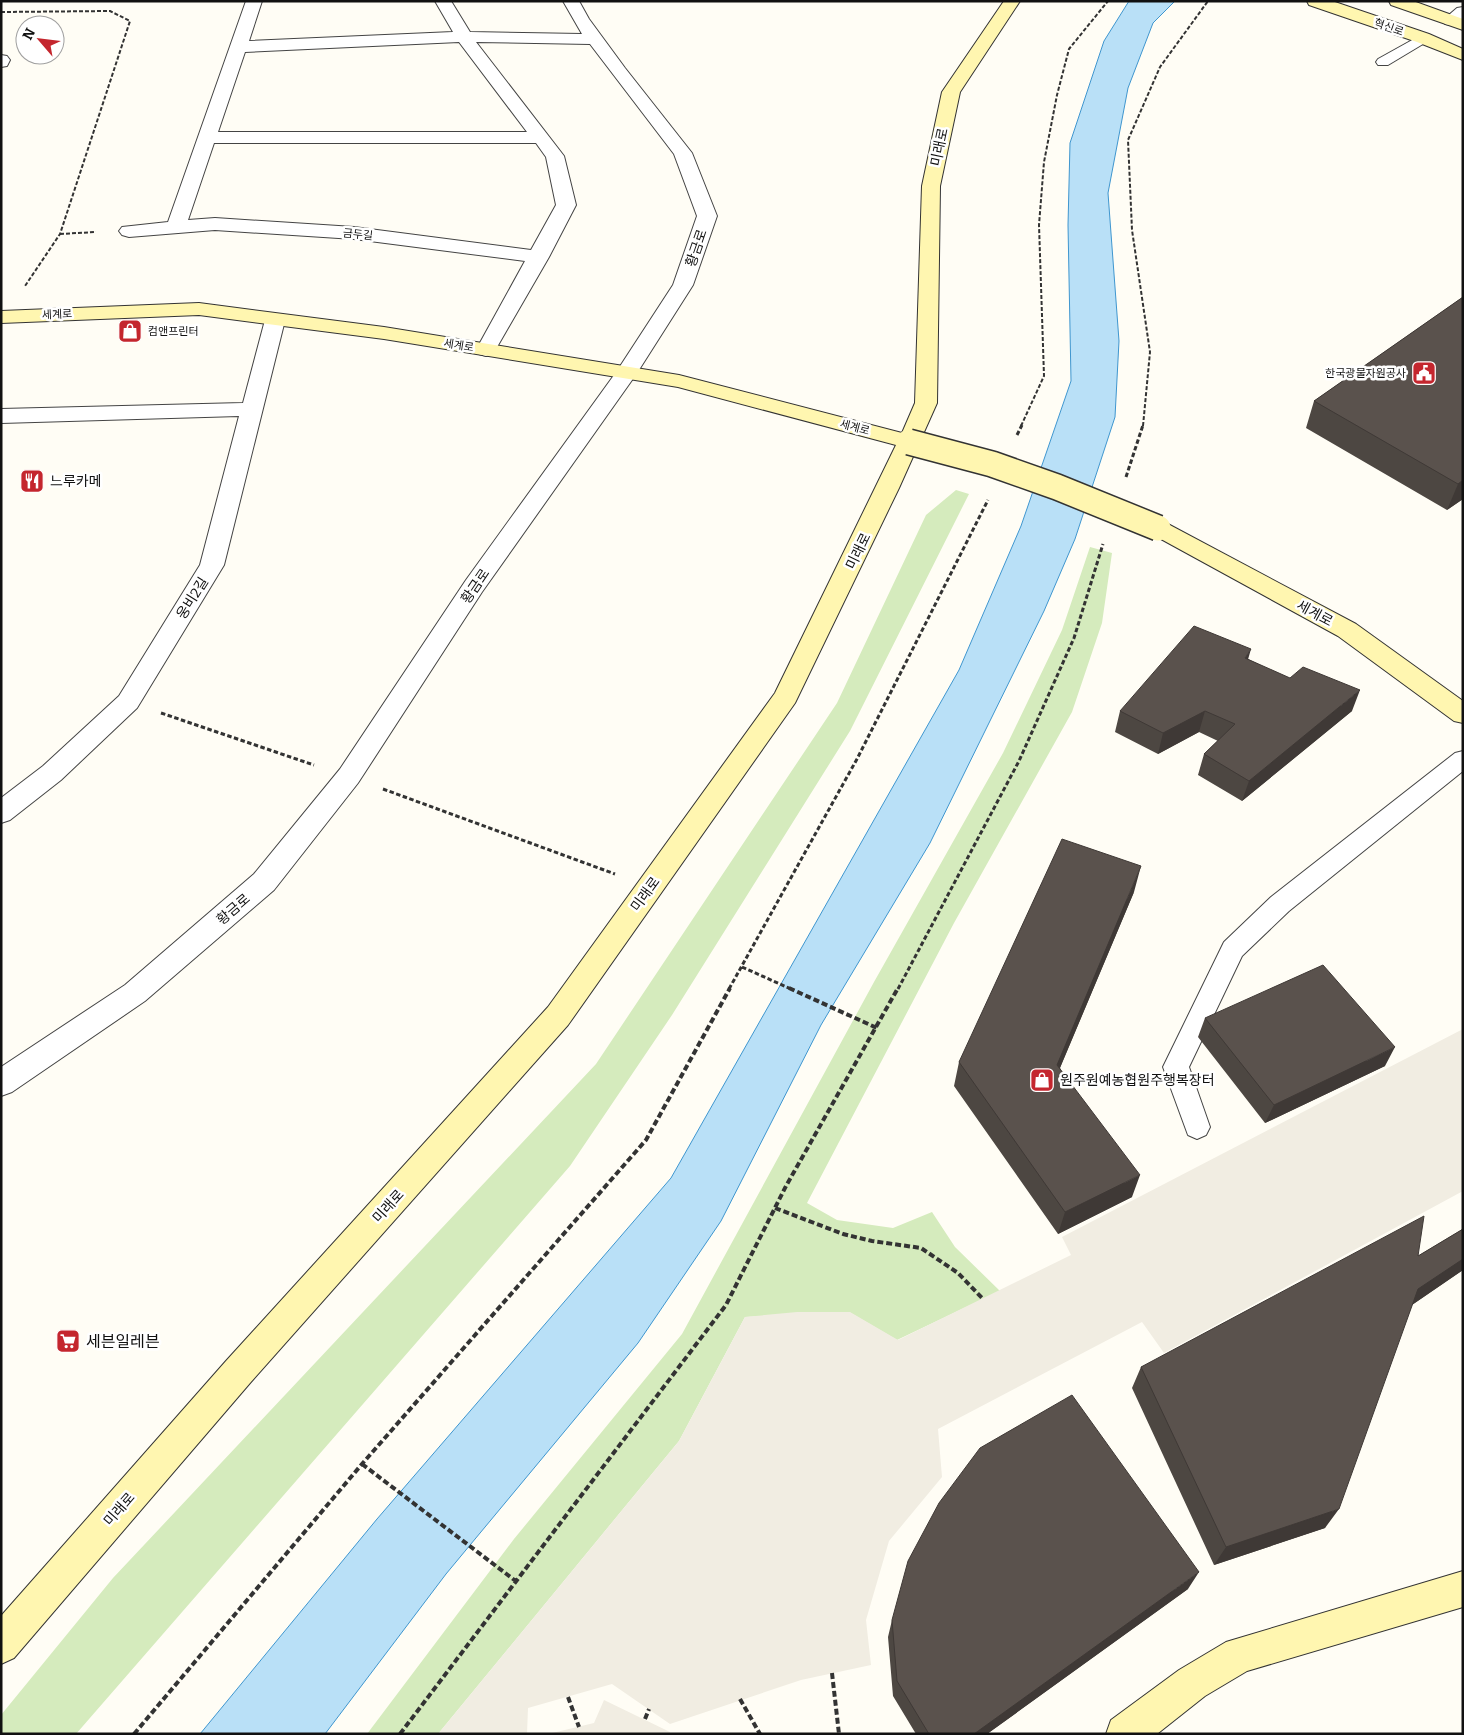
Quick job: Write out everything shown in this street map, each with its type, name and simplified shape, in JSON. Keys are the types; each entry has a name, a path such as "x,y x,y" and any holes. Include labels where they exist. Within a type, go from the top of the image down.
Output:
{"street":[{"path":"176,227 240,47 254,1"},
{"path":"443,1 464,38 555,156 566,205 486,350"},
{"name":"황금로","path":"1,1083 135,993 264,882 349,776 474,586 626,372 683,285 706,216 683,153 619,72 571,1"},
{"name":"미래로","path":"1,1645 238,1372 558,1016 786,697 888,488 926,403 930,186 951,92 1012,1"},
{"name":"혁신로","path":"1315,1 1423,38 1463,55"},
{"name":"혁신로","path":"1397,1 1459,19"},
{"path":"1423,38 1459,19"},
{"path":"240,47 464,38 595,39"},
{"path":"208,137 540,138"},
{"name":"금두길","path":"129,231 215,224 354,233 539,257"},
{"name":"세계로","path":"2,317 199,309 384,333 679,381 992,464 1057,487 1158,528 1348,630 1463,714"},
{"name":"웅비2길","path":"1,813 52,774 128,702 212,565 275,320"},
{"path":"1,416 251,408"},
{"path":"1125,1734 1192,1683 1240,1656 1463,1589"}],"lane":[{"path":"1383,62 1423,38"},
{"path":"1197,1128 1176,1067 1233,949 1280,904 1463,760"}],"path":[{"path":"1016,438 1044,376 1039,226 1044,162 1057,95 1069,49 1108,1"},
{"path":"1123,486 1142,431 1150,352 1132,230 1128,140 1160,67 1208,1"},
{"path":"1,12 110,12 130,21 60,234 2,317"},
{"path":"134,1734 362,1464 646,1140 857,759 992,492"},
{"path":"400,1734 726,1305 775,1208 877,1028 1019,761 1074,638 1104,540"},
{"path":"128,702 349,776 650,887"},
{"path":"742,967 877,1028"},
{"path":"775,1208 843,1234 872,1241 921,1248 958,1273 982,1299"},
{"path":"362,1464 517,1582"},
{"path":"832,1673 839,1734"},
{"path":"568,1697 579,1727"},
{"path":"740,1700 760,1734"},
{"path":"645,1719 649,1709"}],"green space":[{"path":"956,490 969,494 850,731 672,1015 570,1166 76,1734 1,1734 1,1715 113,1578 596,1064 837,703 926,515"},
{"path":"1090,547 1112,553 1102,623 1072,712 954,923 807,1203 837,1220 893,1228 932,1212 955,1247 1000,1291 897,1340 849,1312 745,1317 679,1441 438,1734 367,1734 514,1539 682,1334 874,982 1003,753 1062,630"}],"shaded area":[{"path":"1463,1029 1463,1191 1164,1353 1142,1322 938,1429 942,1477 889,1541 866,1620 871,1665 801,1680 670,1724 612,1684 528,1708 527,1734 438,1734 679,1441 745,1317 797,1312 850,1312 898,1340 1071,1255 1062,1237"},
{"path":"604,1700 670,1732 670,1734 548,1734 594,1723"}],"water":[{"path":"1129,1 1175,1 1153,23 1128,88 1108,193 1119,341 1115,417 1075,539 1044,611 930,843 821,1025 721,1221 638,1343 446,1574 325,1734 200,1734 377,1519 671,1178 959,670 1021,526 1071,381 1068,225 1070,143 1104,41"}],"building":[{"name":"한국광물자원공사","path":"1463,297 1463,480 1458,484 1314,401"},
{"path":"1194,626 1251,649 1245,658 1290,678 1303,667 1360,690 1249,781 1204,754 1235,724 1205,711 1163,733 1120,711"},
{"path":"1062,839 1141,866 1057,1065 1140,1175 1065,1212 959,1062"},
{"path":"1323,965 1395,1047 1274,1105 1205,1018"},
{"path":"1424,1216 1418,1256 1463,1229 1463,1259 1418,1289 1339,1509 1226,1547 1141,1367"},
{"path":"1072,1395 1199,1572 974,1734 929,1734 897,1681 892,1620 908,1561 939,1503 980,1448"}],"place":[{"name":"컴앤프린터","path":"130,331"},
{"name":"한국광물자원공사","path":"1424,373"},
{"name":"느루카메","path":"32,481"},
{"name":"원주원예농협원주행복장터","path":"1042,1080"},
{"name":"세븐일레븐","path":"68,1341"}]}
